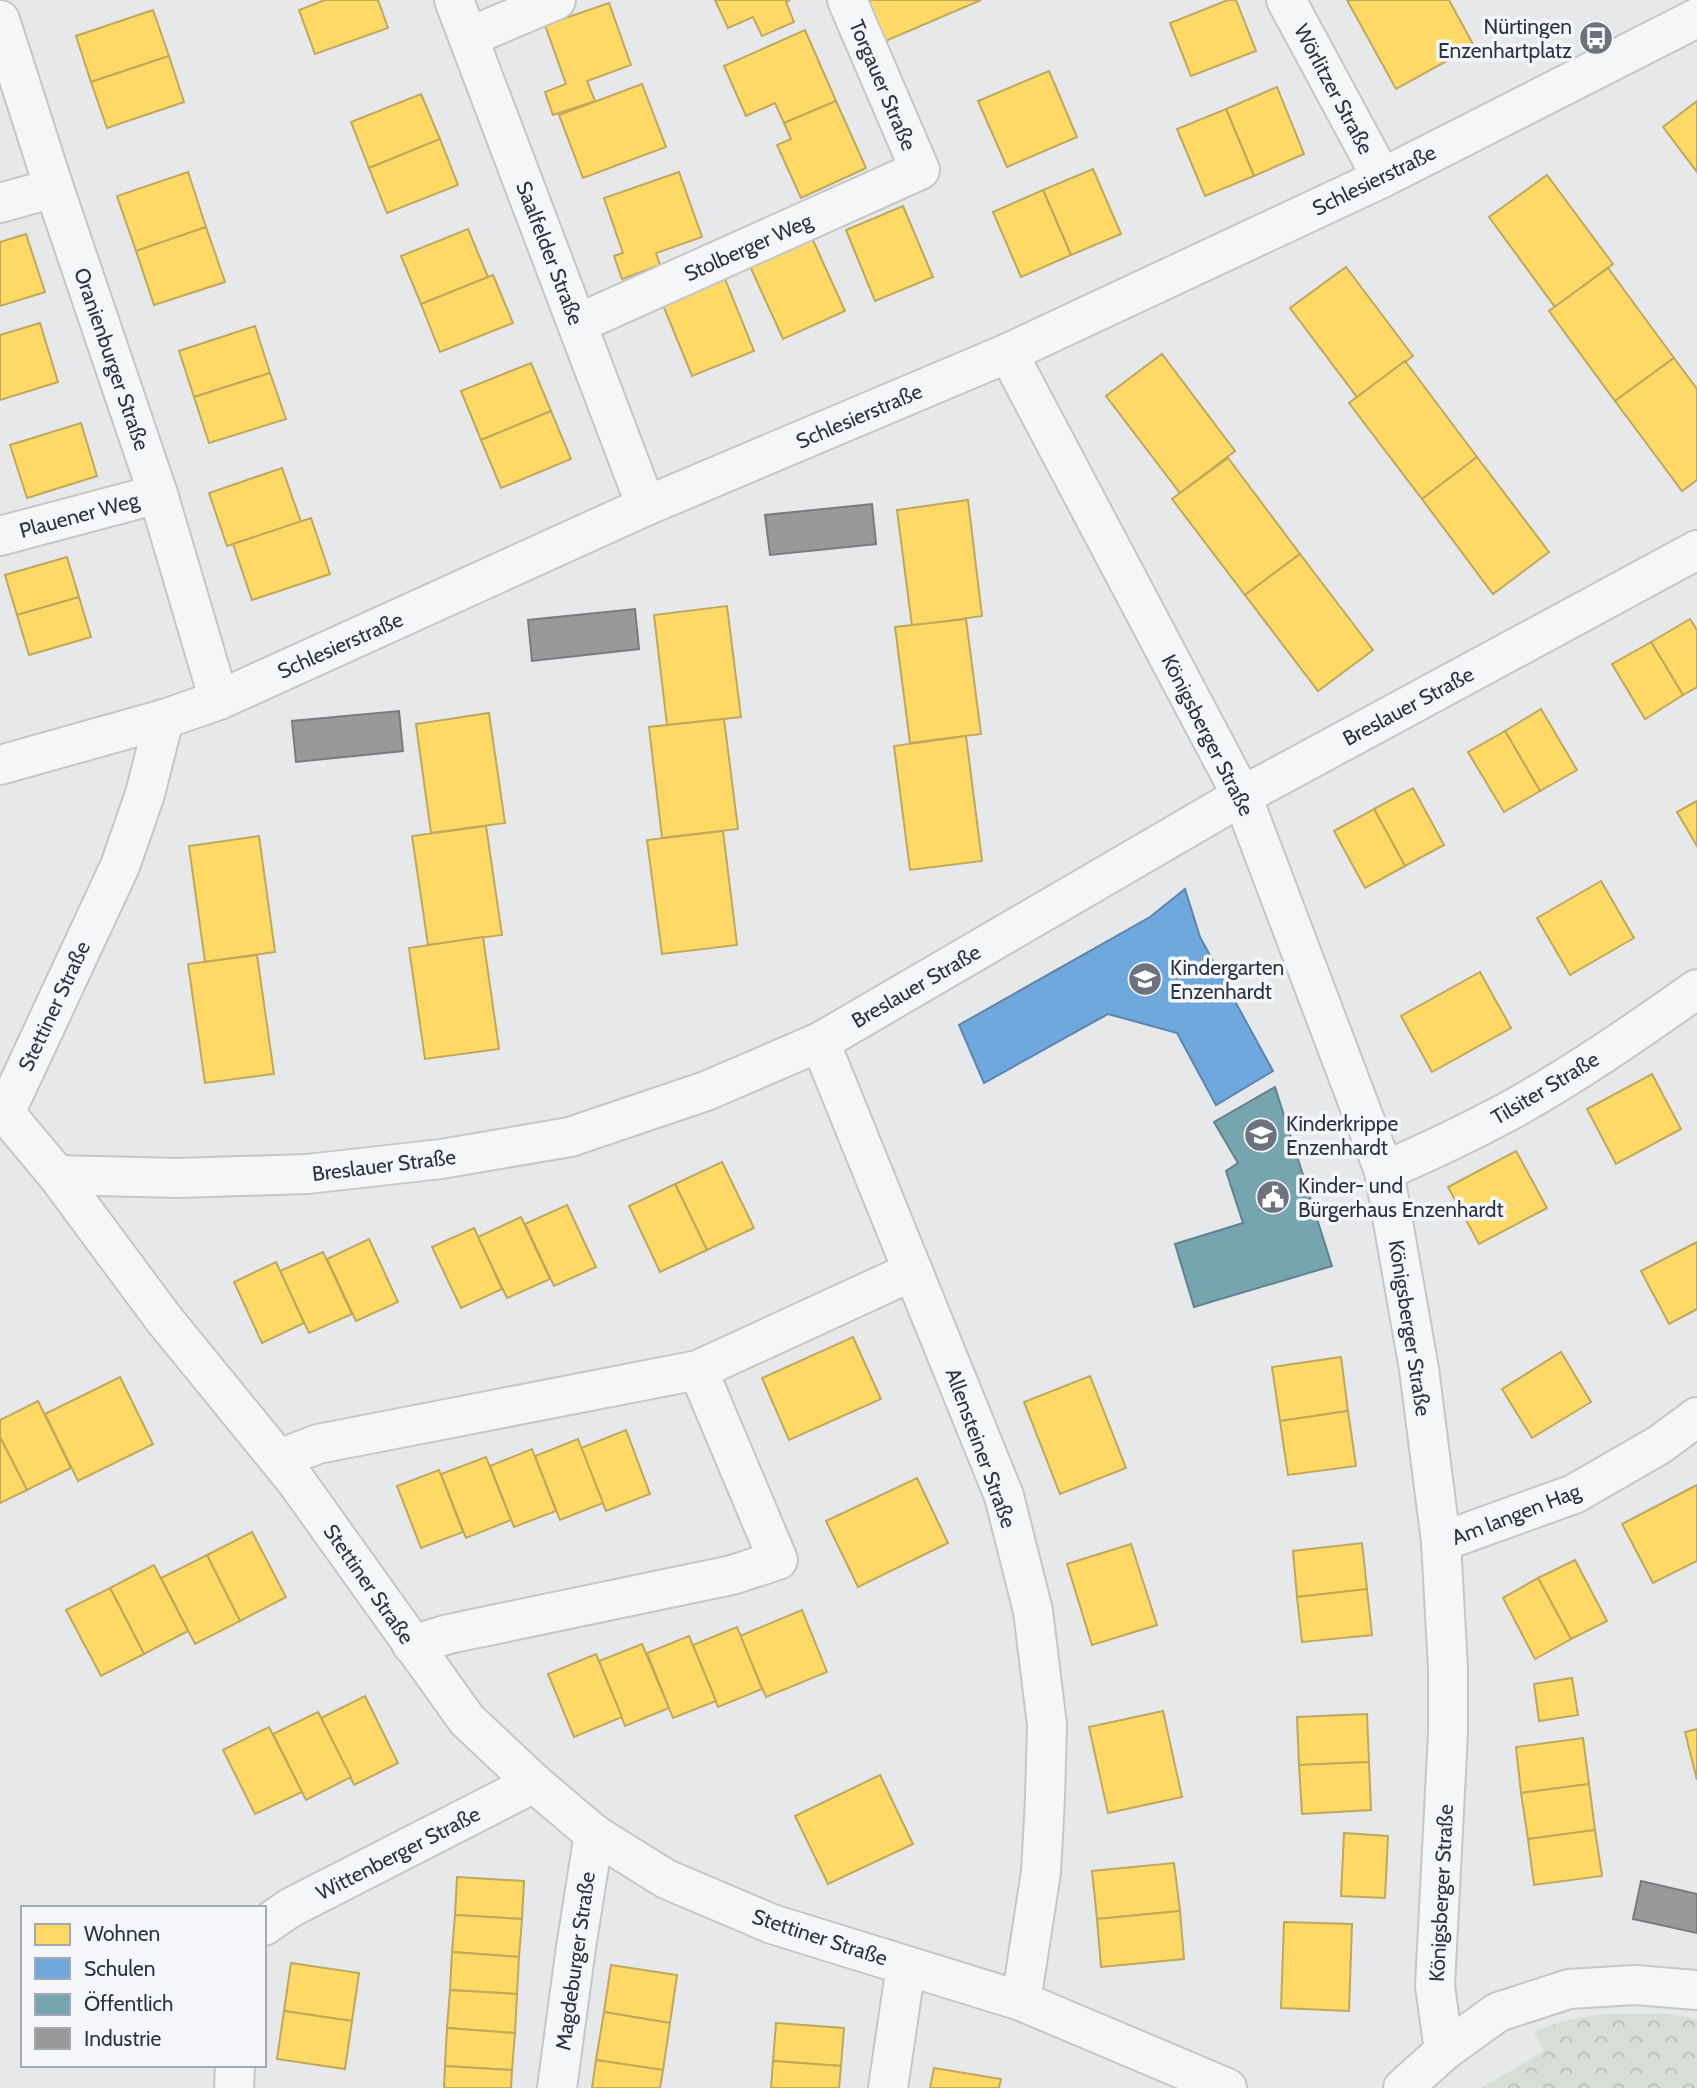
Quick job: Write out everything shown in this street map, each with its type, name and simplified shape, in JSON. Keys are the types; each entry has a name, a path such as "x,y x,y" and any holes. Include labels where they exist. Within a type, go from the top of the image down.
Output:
{"street":[{"name":"Saalfelder Straße","path":"454,0 646,506"},
{"path":"469,37 556,0"},
{"name":"Torgauer Straße","path":"847,0 919,170"},
{"name":"Wörlitzer Straße","path":"1286,0 1382,178"},
{"name":"Schlesierstraße","path":"0,765 164,719 219,700 646,506 1008,353 1382,178 1697,18"},
{"name":"Oranienburger Straße","path":"0,20 158,495 219,700"},
{"name":"Stolberger Weg","path":"577,324 919,170"},
{"path":"0,203 54,188"},
{"name":"Königsberger Straße","path":"1008,353 1242,796 1384,1171 1419,1369 1441,1542 1448,1670 1448,1732 1435,1986 1444,2051"},
{"name":"Plauener Weg","path":"0,536 158,495"},
{"name":"Breslauer Straße","path":"57,1175 178,1178 307,1174 441,1159 570,1137 706,1091 820,1042 1242,796 1697,550"},
{"name":"Stettiner Straße","path":"164,719 145,794 120,866 2,1113 57,1175 163,1318 279,1459 467,1720 534,1783 594,1834 666,1878 760,1919 1021,2001 1227,2088"},
{"name":"Tilsiter Straße","path":"1384,1171 1446,1144 1510,1110 1633,1035 1697,989"},
{"name":"Allensteiner Straße","path":"820,1042 1004,1496 1033,1611 1046,1726 1045,1798 1041,1872 1021,2001"},
{"path":"279,1459 318,1444 698,1370 913,1271"},
{"path":"412,1645 449,1634 732,1575 778,1560 698,1370"},
{"name":"Am langen Hag","path":"1441,1542 1574,1494 1659,1445 1697,1417"},
{"name":"Wittenberger Straße","path":"266,1925 290,1908 534,1783"},
{"name":"Magdeburger Straße","path":"557,2088 594,1834"},
{"path":"888,2088 906,1966"},
{"path":"1403,2088 1444,2051 1498,2012 1570,1989 1635,1985 1697,1990"},
{"path":"234,2088 235,2067"}],"green space":[{"path":"1604,2014 1669,2014 1697,2019 1697,2088 1482,2088 1544,2051 1534,2032 1562,2021"}],"building: Wohnen":[{"path":"325,0 378,0 388,28 315,54 299,10"},
{"path":"715,0 790,0 786,2 794,22 762,36 753,17 728,28"},
{"path":"863,0 981,0 881,43"},
{"path":"1228,0 1236,0 1256,51 1191,76 1170,23"},
{"path":"1347,0 1449,0 1474,46 1396,89"},
{"path":"609,3 631,65 587,81 595,101 553,115 545,92 566,84 545,25"},
{"path":"153,10 169,56 91,82 76,36"},
{"path":"805,30 836,101 784,123 775,103 746,116 724,66"},
{"path":"169,56 184,102 107,128 91,82"},
{"path":"1049,71 1077,137 1007,167 978,101"},
{"path":"642,84 666,147 583,178 559,115"},
{"path":"1277,87 1304,154 1254,176 1226,109"},
{"path":"421,94 440,139 369,168 351,122"},
{"path":"836,101 866,168 801,198 777,145 791,139 784,123"},
{"path":"1697,101 1697,172 1663,127"},
{"path":"1226,109 1254,176 1205,196 1177,129"},
{"path":"440,139 458,185 387,213 369,168"},
{"path":"1093,169 1121,234 1071,255 1043,190"},
{"path":"188,172 206,227 136,251 117,196"},
{"path":"679,172 702,237 656,253 660,265 622,279 614,256 623,253 604,198"},
{"path":"1547,175 1613,264 1555,307 1489,217"},
{"path":"1043,190 1071,255 1021,277 993,212"},
{"path":"903,206 933,277 875,301 846,230"},
{"path":"206,227 225,282 154,305 136,251"},
{"path":"468,229 488,277 421,304 401,256"},
{"path":"26,234 45,292 0,306 0,242"},
{"path":"811,236 845,311 783,339 749,264"},
{"path":"1346,267 1413,356 1357,397 1290,308"},
{"path":"1608,268 1674,358 1615,401 1549,311"},
{"path":"493,275 513,323 440,352 421,304"},
{"path":"725,279 754,351 692,376 663,305"},
{"path":"40,323 58,382 0,400 0,335"},
{"path":"255,326 270,373 194,397 179,351"},
{"path":"1162,354 1235,451 1180,493 1106,396"},
{"path":"1674,358 1697,389 1697,480 1682,491 1615,401"},
{"path":"1405,361 1477,457 1422,499 1349,403"},
{"path":"531,363 551,411 481,440 461,391"},
{"path":"270,373 286,419 209,443 194,397"},
{"path":"551,411 571,459 501,488 481,440"},
{"path":"81,423 97,476 27,498 10,445"},
{"path":"1477,457 1549,552 1493,594 1422,499"},
{"path":"1228,458 1300,554 1245,595 1172,499"},
{"path":"282,468 301,522 227,546 209,493"},
{"path":"968,500 982,616 912,626 897,510"},
{"path":"311,518 330,574 252,600 233,544"},
{"path":"1300,554 1373,650 1318,691 1245,595"},
{"path":"67,557 79,597 17,615 5,575"},
{"path":"79,597 91,637 29,655 17,615"},
{"path":"727,606 741,717 667,725 654,615"},
{"path":"966,619 981,734 910,743 895,627"},
{"path":"1690,619 1697,630 1697,687 1683,695 1651,642"},
{"path":"1651,642 1683,695 1645,719 1612,664"},
{"path":"1541,709 1577,770 1540,791 1505,731"},
{"path":"489,713 505,823 431,833 416,724"},
{"path":"724,719 738,829 662,838 649,727"},
{"path":"1505,731 1540,791 1504,812 1468,752"},
{"path":"966,736 982,861 910,870 894,746"},
{"path":"1413,788 1444,845 1405,866 1374,809"},
{"path":"1697,801 1697,846 1677,812"},
{"path":"1374,809 1405,866 1365,888 1334,831"},
{"path":"486,826 502,935 428,945 412,836"},
{"path":"723,831 737,945 662,954 647,840"},
{"path":"259,836 275,952 205,962 189,846"},
{"path":"1601,881 1634,938 1570,975 1537,918"},
{"path":"483,937 499,1049 425,1059 409,948"},
{"path":"257,955 274,1074 205,1083 188,964"},
{"path":"1480,972 1511,1028 1432,1072 1401,1016"},
{"path":"1652,1074 1681,1129 1616,1164 1587,1109"},
{"path":"1516,1151 1547,1208 1479,1244 1448,1187"},
{"path":"722,1162 754,1228 707,1250 675,1184"},
{"path":"675,1184 707,1250 660,1272 629,1206"},
{"path":"567,1205 596,1267 554,1286 525,1224"},
{"path":"521,1217 550,1279 507,1298 478,1237"},
{"path":"474,1228 502,1289 461,1308 432,1247"},
{"path":"369,1239 398,1302 356,1321 327,1259"},
{"path":"1697,1242 1697,1309 1669,1324 1641,1271"},
{"path":"323,1252 352,1314 309,1333 280,1271"},
{"path":"276,1262 304,1323 262,1343 234,1282"},
{"path":"853,1337 881,1399 789,1440 762,1378"},
{"path":"1561,1352 1591,1402 1532,1438 1502,1389"},
{"path":"1341,1357 1348,1411 1280,1421 1272,1367"},
{"path":"1090,1376 1126,1468 1060,1494 1024,1402"},
{"path":"120,1377 153,1444 78,1481 45,1414"},
{"path":"38,1401 71,1468 27,1490 0,1437 0,1420"},
{"path":"1348,1411 1356,1466 1288,1475 1280,1421"},
{"path":"626,1430 650,1494 606,1511 581,1448"},
{"path":"0,1437 27,1490 0,1503"},
{"path":"578,1439 603,1503 560,1520 535,1456"},
{"path":"532,1449 556,1511 514,1527 490,1466"},
{"path":"486,1457 511,1520 466,1538 441,1474"},
{"path":"439,1470 463,1532 421,1548 397,1486"},
{"path":"917,1478 948,1543 858,1587 826,1521"},
{"path":"1697,1485 1697,1561 1653,1583 1622,1524"},
{"path":"252,1532 286,1597 240,1621 207,1555"},
{"path":"1362,1543 1367,1589 1297,1597 1293,1551"},
{"path":"1131,1544 1157,1625 1092,1645 1067,1564"},
{"path":"207,1555 240,1621 195,1644 161,1578"},
{"path":"1575,1560 1607,1621 1571,1639 1538,1578"},
{"path":"154,1565 188,1631 144,1654 110,1588"},
{"path":"1538,1578 1571,1639 1535,1659 1503,1598"},
{"path":"110,1588 144,1654 101,1676 66,1610"},
{"path":"1367,1589 1372,1635 1302,1642 1297,1597"},
{"path":"802,1610 827,1672 766,1697 740,1636"},
{"path":"737,1627 762,1689 718,1707 693,1645"},
{"path":"689,1636 716,1701 673,1718 647,1653"},
{"path":"642,1644 669,1708 625,1726 599,1661"},
{"path":"596,1654 622,1717 574,1737 548,1674"},
{"path":"1572,1678 1578,1715 1539,1721 1534,1684"},
{"path":"365,1696 398,1763 354,1785 321,1718"},
{"path":"1163,1711 1182,1797 1108,1813 1089,1727"},
{"path":"318,1712 351,1777 306,1800 273,1734"},
{"path":"1367,1714 1369,1762 1299,1765 1297,1717"},
{"path":"269,1727 302,1792 255,1814 223,1750"},
{"path":"1697,1729 1697,1780 1685,1732"},
{"path":"1583,1738 1589,1784 1521,1793 1516,1747"},
{"path":"1369,1762 1371,1810 1302,1814 1299,1765"},
{"path":"880,1775 913,1844 828,1884 795,1816"},
{"path":"1589,1784 1595,1830 1528,1839 1521,1793"},
{"path":"1595,1830 1602,1876 1534,1885 1528,1839"},
{"path":"1344,1833 1388,1836 1385,1898 1341,1896"},
{"path":"1174,1863 1180,1911 1097,1919 1092,1871"},
{"path":"457,1877 524,1881 522,1919 455,1915"},
{"path":"1180,1911 1184,1959 1101,1967 1097,1919"},
{"path":"455,1915 522,1919 519,1957 452,1952"},
{"path":"1284,1922 1352,1924 1349,2011 1281,2008"},
{"path":"452,1952 519,1957 517,1994 450,1990"},
{"path":"291,1963 359,1973 352,2021 284,2011"},
{"path":"611,1965 677,1975 670,2023 604,2012"},
{"path":"450,1990 517,1994 515,2033 447,2028"},
{"path":"284,2011 352,2021 345,2069 277,2059"},
{"path":"604,2012 670,2023 663,2070 596,2060"},
{"path":"776,2023 844,2028 841,2066 773,2061"},
{"path":"447,2028 515,2033 512,2070 445,2066"},
{"path":"596,2060 663,2070 660,2088 592,2088"},
{"path":"773,2061 841,2066 839,2088 771,2088"},
{"path":"445,2066 512,2070 511,2088 444,2088"},
{"path":"934,2068 1001,2079 999,2088 930,2088"}],"building: Schulen":[{"path":"1185,889 1200,937 1273,1071 1216,1105 1177,1033 1108,1014 984,1083 959,1025 1150,917"}],"building: Öffentlich":[{"name":"Kinder- und Bürgerhaus Enzenhardt","path":"1275,1087 1332,1266 1194,1307 1175,1244 1243,1223 1226,1171 1238,1163 1214,1122"}],"building: Industrie":[{"path":"872,504 876,544 770,555 765,515"},
{"path":"635,609 639,649 532,661 528,620"},
{"path":"399,711 403,751 296,762 292,721"},
{"path":"1641,1881 1697,1894 1697,1933 1633,1919"}],"place":[{"name":"Nürtingen Enzenhartplatz","path":"1596,38"},
{"name":"Kindergarten Enzenhardt","path":"1145,979"},
{"name":"Kinderkrippe Enzenhardt","path":"1261,1135"},
{"name":"Kinder- und Bürgerhaus Enzenhardt","path":"1273,1197"}]}
